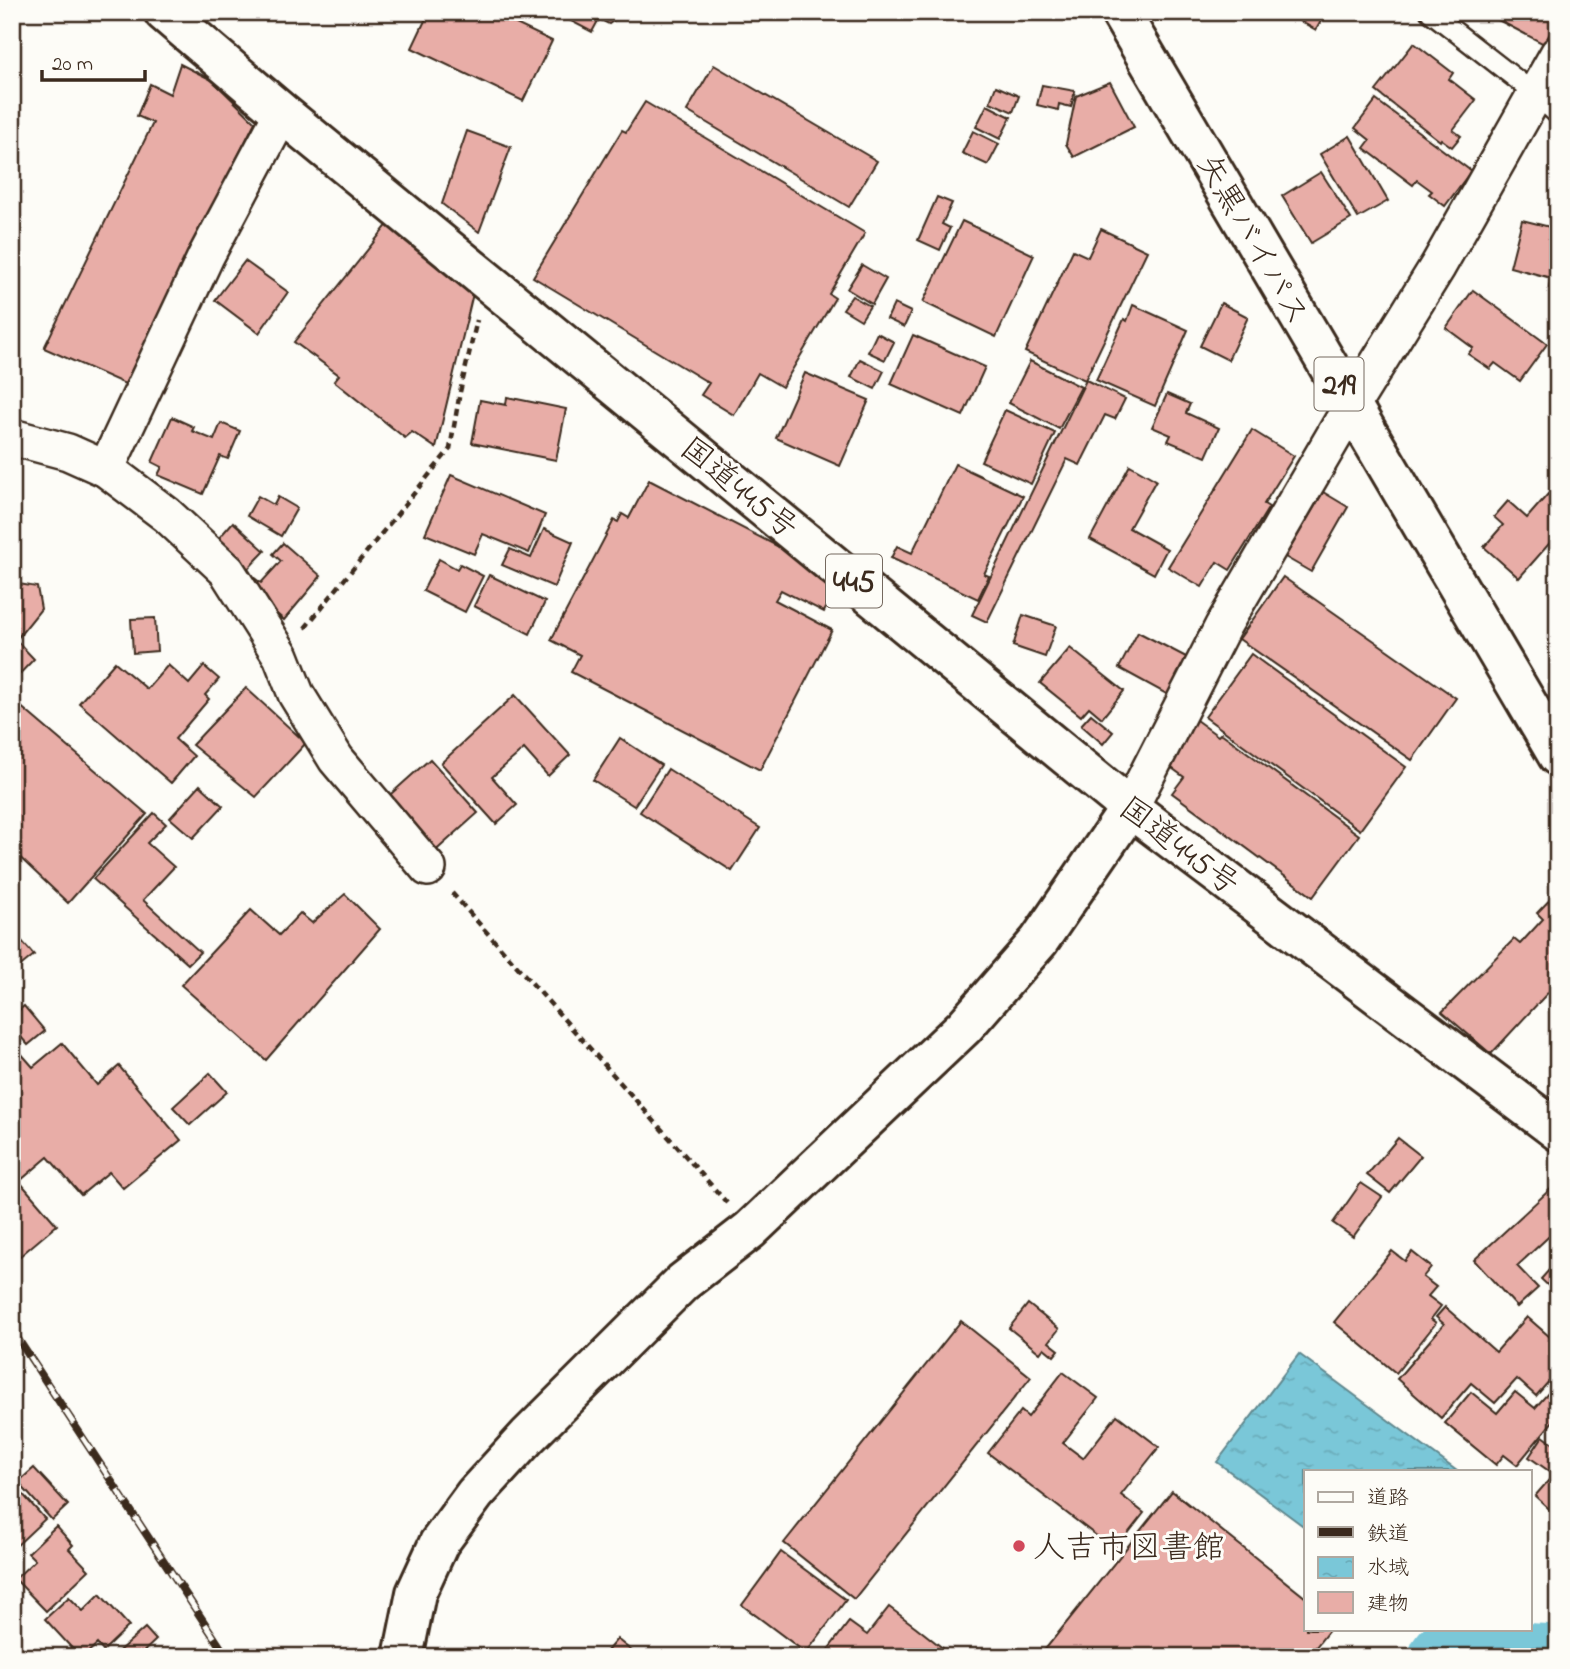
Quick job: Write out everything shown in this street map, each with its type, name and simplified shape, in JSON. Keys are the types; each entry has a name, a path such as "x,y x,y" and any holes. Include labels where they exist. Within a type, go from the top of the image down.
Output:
{"main road":[{"name":"国道445号","path":"164,12 282,113 1130,808 1558,1131"},
{"name":"矢黒バイパス","path":"1120,12 1558,756"},
{"path":"403,1657 416,1593 439,1543 475,1494 528,1436 682,1282 750,1230 964,1027 1039,940 1083,880 1130,808"}],"street":[{"path":"1130,808 1223,626 1352,405 1438,266 1546,104 1558,54"},
{"path":"106,469 206,256 282,113"},
{"path":"12,437 68,452 106,469 167,515 227,571 281,656 296,694 336,759 428,868"}],"lane":[{"path":"1430,12 1546,104"}],"path":[{"path":"281,656 450,449 482,296 511,299"},
{"path":"428,868 484,926 750,1230"}],"water":[{"path":"1299,1354 1456,1470 1304,1470 1304,1527 1217,1462"}],"building":[{"path":"429,12 491,12 552,41 523,101 412,48"},
{"path":"554,12 625,12 609,24 599,19 592,32"},
{"path":"1284,12 1326,12 1316,30"},
{"path":"1483,12 1558,12 1558,19 1544,44"},
{"path":"1414,43 1453,73 1449,79 1476,100 1453,130 1461,136 1452,147 1441,139 1440,141 1376,91"},
{"path":"180,64 212,80 255,122 125,384 44,348 153,123 137,116 150,84 170,94"},
{"path":"714,65 877,161 849,207 687,111"},
{"path":"1110,82 1134,127 1074,157 1066,144 1076,96"},
{"path":"1042,85 1075,91 1071,107 1059,104 1058,110 1037,105"},
{"path":"996,86 1019,96 1013,112 990,102"},
{"path":"1376,100 1471,171 1445,206 1429,194 1432,191 1417,180 1413,185 1364,148 1370,140 1355,128"},
{"path":"645,102 865,233 829,294 835,298 782,387 758,373 734,415 701,395 709,383 533,277 622,130 626,132"},
{"path":"987,105 1011,117 1000,139 976,127"},
{"path":"467,131 511,147 479,232 442,204"},
{"path":"973,131 999,144 988,165 962,153"},
{"path":"1350,136 1388,201 1358,218 1320,154"},
{"path":"1321,172 1351,219 1311,243 1282,196"},
{"path":"937,197 952,203 942,224 950,228 940,250 918,240"},
{"path":"393,218 476,281 436,448 412,432 405,438 334,381 339,375 294,342"},
{"path":"1522,220 1558,229 1558,290 1549,288 1551,278 1510,267"},
{"path":"962,221 1034,255 996,337 923,302"},
{"path":"1101,229 1147,251 1085,380 1025,352 1073,250 1088,257"},
{"path":"245,261 288,292 259,333 215,300"},
{"path":"862,265 886,279 872,304 847,289"},
{"path":"1473,290 1547,344 1520,381 1495,363 1490,369 1468,354 1473,348 1446,328"},
{"path":"852,296 870,306 861,320 843,309"},
{"path":"1221,303 1248,317 1228,360 1200,346"},
{"path":"894,304 911,312 904,327 887,319"},
{"path":"1133,305 1188,330 1155,406 1096,380"},
{"path":"877,333 894,342 885,360 868,352"},
{"path":"913,335 985,367 963,416 891,384"},
{"path":"860,359 884,371 875,389 851,377"},
{"path":"1030,361 1081,387 1059,429 1009,403"},
{"path":"805,373 869,400 840,466 776,438"},
{"path":"1086,380 1125,399 1115,419 1105,415 1080,465 1067,459 987,622 972,615"},
{"path":"1167,394 1190,404 1186,413 1219,428 1206,457 1168,441 1171,435 1152,427"},
{"path":"507,397 566,409 556,460 472,443 480,400 506,405"},
{"path":"1005,410 1055,433 1031,484 981,461"},
{"path":"172,417 194,427 192,431 214,440 221,423 240,431 228,459 220,456 203,494 158,475 162,467 152,462"},
{"path":"1252,430 1294,456 1264,504 1269,507 1230,570 1217,562 1202,587 1168,567"},
{"path":"955,464 1023,496 984,574 989,576 978,599 891,558 897,546 912,553"},
{"path":"1130,465 1156,480 1129,528 1167,549 1154,574 1090,539"},
{"path":"451,475 545,515 529,553 483,534 474,554 425,534"},
{"path":"649,480 841,579 824,612 781,590 775,600 832,630 760,770 571,672 580,655 551,640 614,520 618,522 622,514 629,518"},
{"path":"1323,492 1348,507 1311,572 1285,557"},
{"path":"1548,494 1558,503 1558,524 1552,531 1556,536 1519,578 1484,547 1503,525 1494,517 1508,501 1527,518"},
{"path":"258,496 274,505 278,497 297,508 281,536 247,516"},
{"path":"233,522 265,551 242,575 211,547"},
{"path":"544,529 573,542 554,587 502,565 510,549 531,558"},
{"path":"283,543 321,576 284,620 245,587 253,577 261,583 281,561 273,554"},
{"path":"439,559 457,569 460,564 483,576 465,612 423,591"},
{"path":"489,575 545,602 530,634 474,606"},
{"path":"1283,577 1456,698 1412,760 1239,639"},
{"path":"13,583 37,587 41,609 16,640 34,659 12,682"},
{"path":"1023,615 1056,626 1045,657 1013,646"},
{"path":"155,618 157,651 133,653 131,619"},
{"path":"1138,632 1190,659 1170,696 1119,668"},
{"path":"1070,648 1124,691 1102,718 1089,707 1081,716 1040,683"},
{"path":"1251,654 1406,767 1360,830 1205,717"},
{"path":"115,662 147,689 168,665 189,684 204,666 219,679 205,695 209,699 175,739 194,756 171,783 79,703"},
{"path":"246,688 306,743 256,797 192,745"},
{"path":"515,695 570,755 548,776 524,749 492,777 517,805 496,824 441,763"},
{"path":"12,699 147,814 68,903 12,850"},
{"path":"1091,714 1113,732 1103,744 1081,725"},
{"path":"1196,720 1218,736 1221,733 1359,835 1313,897 1172,793 1184,777 1165,763"},
{"path":"620,738 661,765 634,806 593,780"},
{"path":"430,759 478,813 431,855 383,801"},
{"path":"668,769 760,828 732,871 640,812"},
{"path":"200,785 223,806 193,838 170,818"},
{"path":"154,813 166,824 147,843 174,867 143,900 200,952 188,964 93,879"},
{"path":"1558,891 1558,987 1555,985 1491,1054 1442,1012 1514,939 1520,944 1543,919 1537,913"},
{"path":"345,894 380,929 266,1060 181,985 251,910 279,935 300,913 312,923"},
{"path":"12,930 34,955 12,973"},
{"path":"24,1006 45,1031 28,1045 12,1027 12,1016"},
{"path":"12,1043 33,1067 62,1043 97,1085 119,1066 181,1140 123,1188 109,1172 81,1195 48,1157 21,1180 12,1170"},
{"path":"210,1073 227,1092 190,1125 173,1107"},
{"path":"1398,1138 1421,1156 1390,1193 1367,1175"},
{"path":"13,1174 57,1225 19,1257 12,1250"},
{"path":"1558,1182 1558,1228 1517,1266 1538,1288 1517,1307 1474,1260"},
{"path":"1361,1183 1382,1197 1353,1237 1333,1223"},
{"path":"1392,1251 1405,1261 1412,1252 1431,1267 1423,1277 1436,1287 1428,1296 1441,1306 1431,1319 1436,1323 1396,1373 1334,1322"},
{"path":"1558,1260 1558,1295 1541,1279"},
{"path":"1028,1304 1059,1329 1049,1342 1059,1350 1054,1356 1044,1348 1040,1353 1009,1328"},
{"path":"1445,1307 1496,1352 1527,1317 1558,1344 1558,1371 1536,1396 1517,1379 1495,1403 1471,1383 1441,1418 1397,1379 1444,1324 1436,1317"},
{"path":"961,1321 1031,1377 854,1599 784,1543"},
{"path":"1063,1372 1098,1398 1063,1443 1083,1458 1117,1415 1159,1447 1121,1495 1144,1513 1115,1550 988,1453 1021,1411 1028,1417"},
{"path":"1471,1392 1497,1413 1515,1392 1535,1408 1549,1392 1558,1399 1558,1415 1517,1465 1504,1455 1496,1465 1445,1423"},
{"path":"1543,1436 1558,1447 1558,1467 1556,1469 1552,1466 1549,1471 1529,1457"},
{"path":"34,1468 68,1505 52,1520 18,1482"},
{"path":"1554,1474 1558,1477 1558,1517 1535,1496"},
{"path":"20,1491 45,1519 12,1550 12,1498"},
{"path":"1172,1491 1304,1596 1304,1630 1329,1630 1308,1657 1039,1657"},
{"path":"56,1526 73,1545 69,1549 89,1570 46,1611 15,1579 35,1560 28,1553"},
{"path":"781,1552 846,1600 806,1653 742,1605"},
{"path":"100,1594 129,1626 103,1651 97,1644 80,1657 45,1619 69,1597 83,1611"},
{"path":"889,1607 954,1657 835,1657 827,1651 849,1622 867,1635"},
{"path":"145,1628 156,1640 138,1657 112,1657"},
{"path":"617,1639 639,1657 602,1657"}],"waterway":[{"path":"1440,1657 1445,1651 1558,1656"}],"railway":[{"path":"12,1330 227,1657"}],"place":[{"name":"人吉市図書館","path":"1019,1546"}]}
